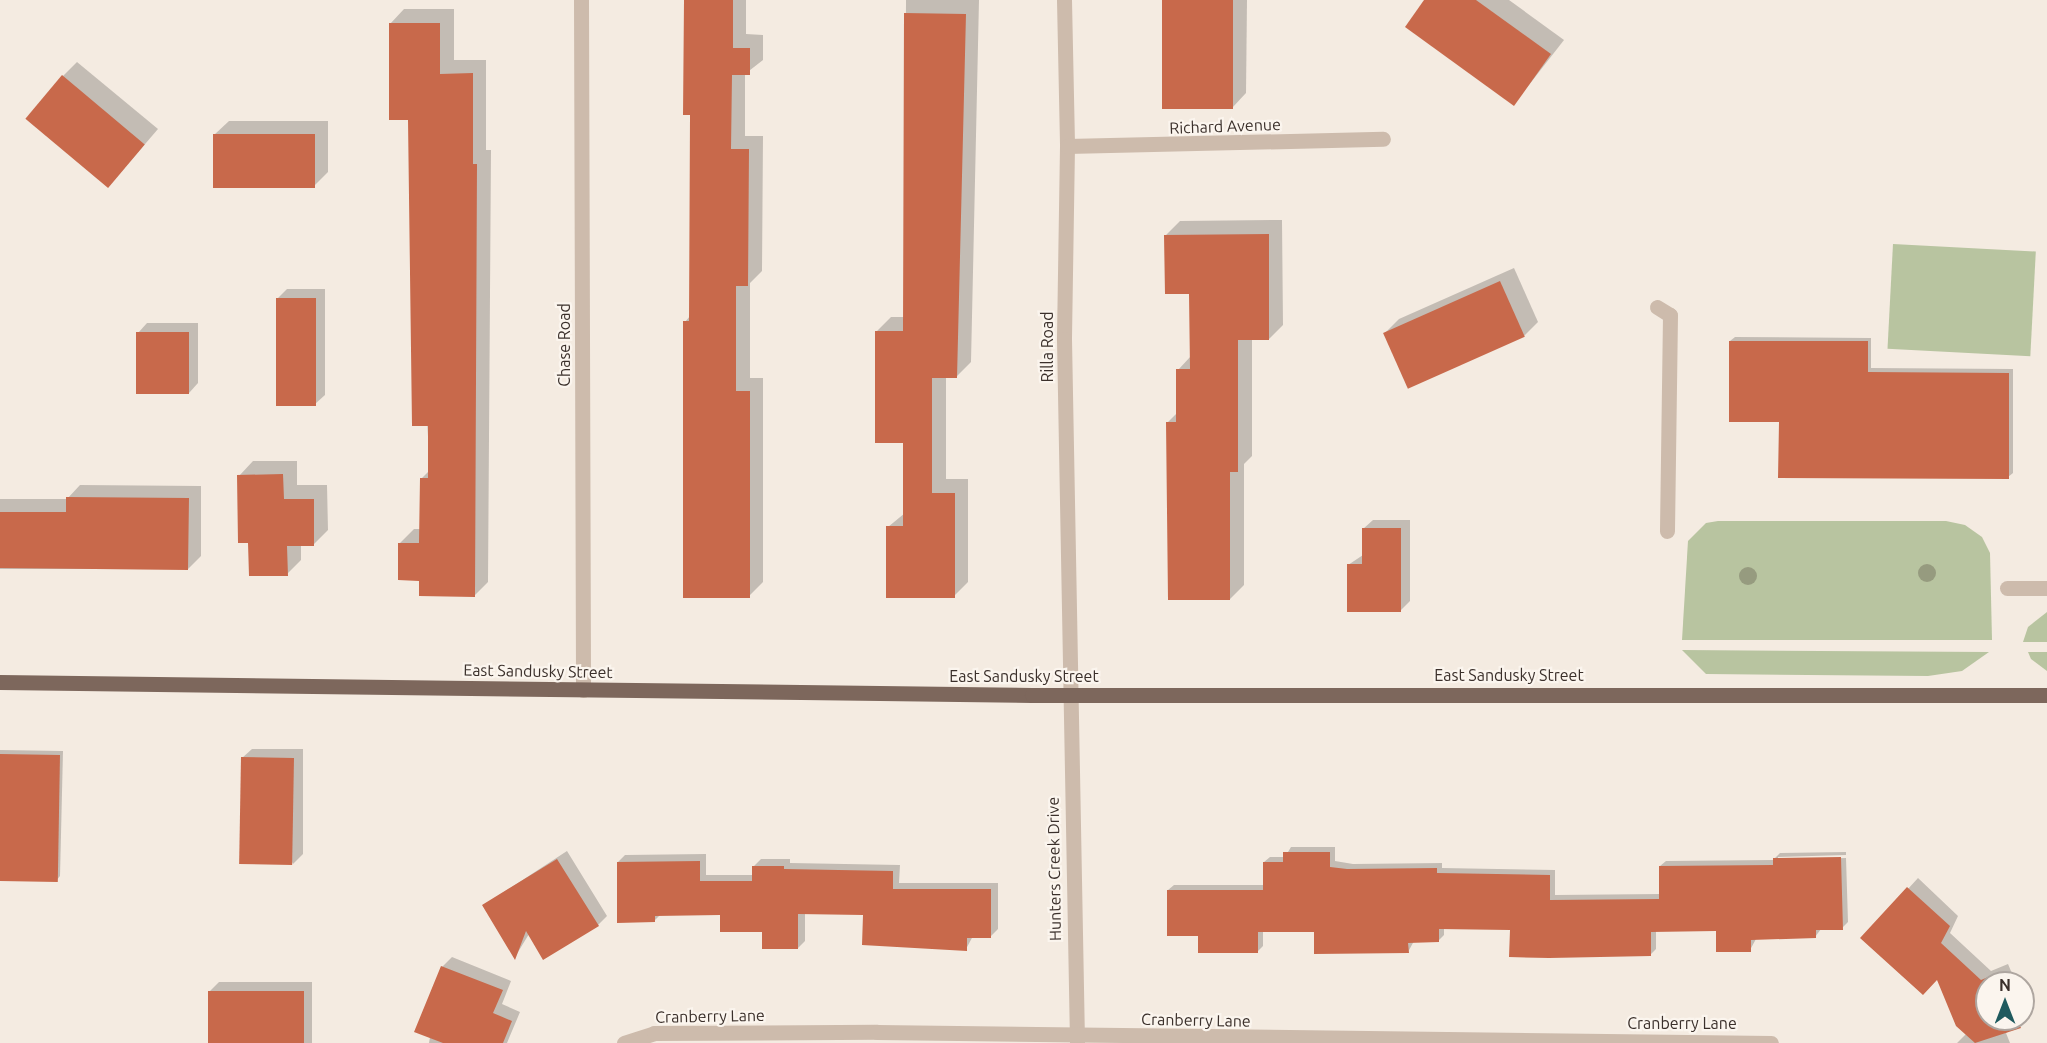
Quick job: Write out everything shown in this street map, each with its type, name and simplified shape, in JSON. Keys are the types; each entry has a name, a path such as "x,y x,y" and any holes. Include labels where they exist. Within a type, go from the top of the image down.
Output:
{"main road":[{"name":"East Sandusky Street","path":"0,682 1069,694 2047,694"}],"street":[{"name":"Chase Road","path":"581,0 583,690"},
{"name":"Rilla Road","path":"1064,0 1067,146 1064,339 1069,694"},
{"name":"Richard Avenue","path":"1067,146 1383,139"},
{"path":"1657,307 1670,315 1667,531"},
{"path":"2007,588 2047,588"},
{"name":"Hunters Creek Drive","path":"1069,694 1076,1039"},
{"name":"Cranberry Lane","path":"624,1043 654,1033 1076,1039 1771,1043"}],"green space":[{"path":"1893,244 2036,251 2030,356 1888,349"},
{"path":"1718,521 1946,521 1965,525 1982,537 1990,553 1992,640 1682,640 1688,541 1706,523"},
{"path":"2047,612 2047,642 2023,642 2028,627"},
{"path":"1682,650 1989,652 1962,671 1928,676 1706,674"},
{"path":"2028,652 2047,652 2047,671 2031,659"}],"building":[{"path":"684,0 733,0 733,48 750,48 750,75 732,75 731,149 749,149 748,286 736,286 736,391 750,391 750,598 683,598 683,321 689,321 690,115 683,115"},
{"path":"1162,0 1233,0 1233,109 1162,109"},
{"path":"1424,0 1476,0 1551,54 1514,106 1405,27"},
{"path":"904,13 966,14 957,378 932,378 932,493 955,493 955,598 886,598 886,526 903,526 903,443 875,443 875,331 903,331"},
{"path":"389,23 440,23 440,74 473,73 473,164 477,164 475,597 419,596 419,581 398,580 398,543 419,543 420,478 428,478 428,426 412,426 408,120 389,120"},
{"path":"62,75 145,144 108,188 25,119"},
{"path":"213,134 315,134 315,188 213,188"},
{"path":"1269,234 1269,340 1238,340 1238,472 1230,472 1230,600 1168,600 1166,422 1176,422 1176,369 1190,369 1189,294 1165,294 1164,235"},
{"path":"1500,281 1525,337 1408,389 1383,333"},
{"path":"276,298 316,298 316,406 276,406"},
{"path":"136,332 189,332 189,394 136,394"},
{"path":"1729,341 1868,341 1868,372 2009,373 2009,479 1778,478 1779,422 1729,422"},
{"path":"283,474 284,499 314,499 314,546 287,546 288,576 249,576 248,543 238,543 237,475"},
{"path":"66,497 189,498 188,570 0,568 0,512 66,512"},
{"path":"1362,528 1401,528 1401,612 1347,612 1347,564 1362,564"},
{"path":"0,754 60,755 58,882 0,881"},
{"path":"241,757 294,758 292,865 239,864"},
{"path":"1283,852 1330,852 1330,867 1347,869 1437,868 1437,873 1550,875 1550,900 1659,899 1659,866 1773,865 1773,858 1841,857 1843,930 1816,930 1816,938 1751,940 1751,952 1716,952 1716,931 1651,932 1651,956 1549,958 1509,957 1510,930 1439,929 1439,942 1408,943 1409,953 1314,954 1314,932 1258,932 1258,953 1198,953 1198,936 1167,936 1167,890 1263,890 1263,862 1283,862"},
{"path":"557,859 599,926 543,960 526,931 515,960 482,905"},
{"path":"700,861 700,881 752,881 752,866 784,866 784,869 893,871 893,889 991,889 991,938 967,938 967,951 862,945 863,915 798,914 798,949 762,949 762,932 720,932 720,915 655,916 655,922 617,923 617,862"},
{"path":"1907,887 1950,926 1941,943 1975,974 1975,1031 2012,1031 1975,1043 1956,1026 1937,980 1923,995 1860,938"},
{"path":"441,966 503,990 493,1013 512,1021 503,1043 443,1043 414,1032"},
{"path":"208,991 304,991 304,1043 208,1043"}]}
